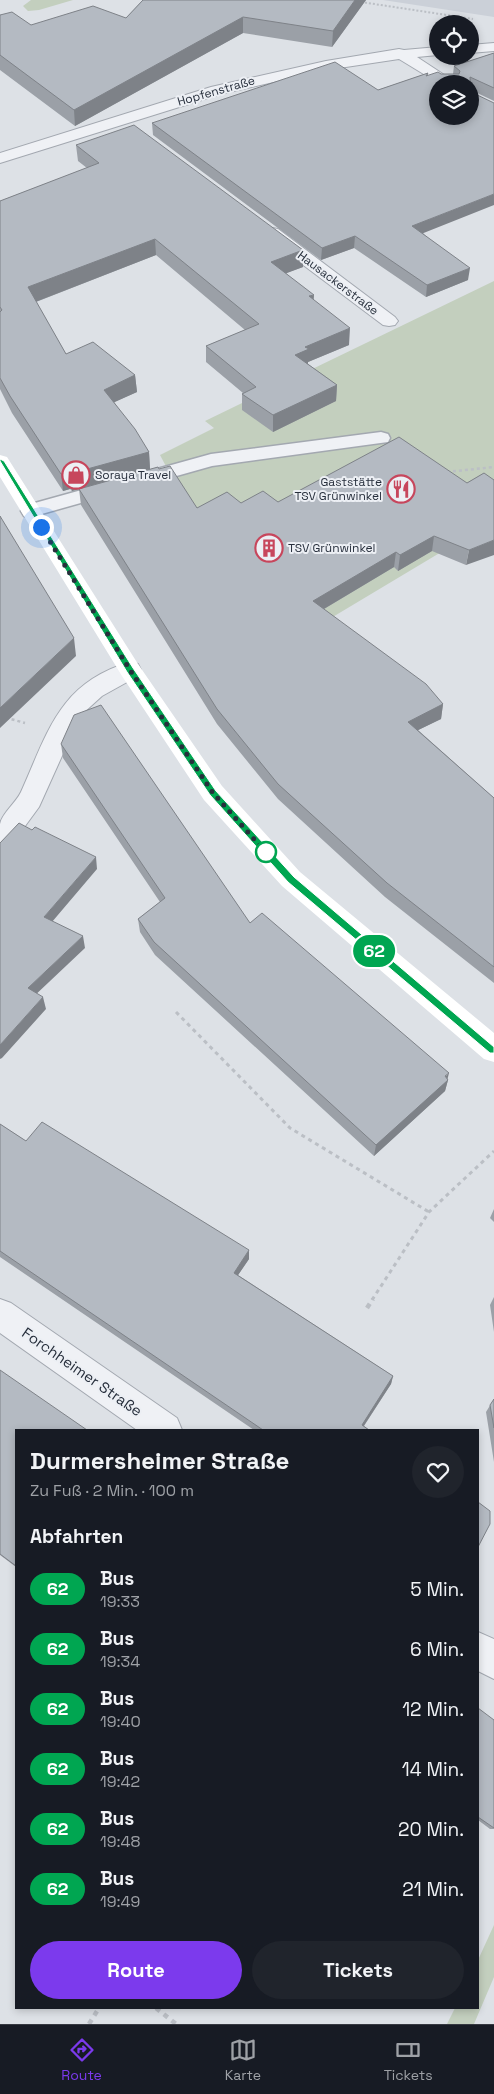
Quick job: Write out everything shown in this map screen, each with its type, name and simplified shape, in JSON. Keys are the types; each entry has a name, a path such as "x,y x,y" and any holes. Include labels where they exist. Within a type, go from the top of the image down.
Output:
{"street":[{"path":"479,48 494,47"},
{"name":"Hopfenstraße","path":"0,158 118,119 282,73 333,62 400,53 429,51"},
{"path":"400,53 436,75"},
{"path":"118,119 134,131"},
{"name":"Hausackerstraße","path":"262,225 388,321"},
{"path":"0,461 130,670 213,793 291,879 494,1050"},
{"path":"0,841 30,800 62,726 72,709 98,686 130,670"},
{"name":"Forchheimer Straße","path":"0,1314 164,1429"},
{"path":"479,1651 494,1661"}],"lane":[{"path":"31,511 212,460 381,438"}],"path":[{"path":"357,2 448,15"},
{"path":"440,472 494,468"},
{"path":"176,1012 290,1128 429,1212"},
{"path":"367,1308 429,1212 494,1152"},
{"path":"89,2024 98,2009"},
{"path":"157,2009 176,2024"}],"shaded area":[{"path":"383,0 494,0 494,17"}],"green space":[{"path":"31,0 73,0 39,10 28,11 23,6"},
{"path":"494,281 494,536 478,530 321,624 196,523 160,455 214,428 205,421"},
{"path":"494,1925 494,1977 474,2024 447,2024 454,2009 479,2009 479,1958"}],"building":[{"path":"143,0 355,0 333,31 243,17 74,110 0,55 0,15 12,12 31,25 93,6 126,18"},
{"path":"494,53 494,88 479,81 479,75 429,75 438,72 441,74 459,74 460,71 454,66 479,65 479,58"},
{"path":"335,62 378,90 428,73 426,76 429,75 429,125 479,125 479,96 494,103 494,194 412,226 470,268 427,285 355,236 322,248 152,123"},
{"path":"134,125 303,250 271,262 314,295 309,296 350,328 305,347 309,349 295,355 337,385 273,415 242,394 256,387 206,346 259,324 155,239 28,287 66,354 93,342 135,375 104,390 135,429 149,452 69,474 68,472 61,474 0,378 0,312 2,310 0,307 0,201 99,163 76,145"},
{"path":"399,437 467,483 484,473 494,480 494,540 469,550 434,536 400,555 396,552 313,601 426,684 443,704 408,722 494,798 494,967 387,883 278,784 217,709 79,489 158,467 159,469 170,466 197,508 227,492 241,503 263,491 278,502"},
{"path":"0,516 74,638 0,708"},
{"path":"101,705 250,923 262,913 449,1073 445,1076 448,1080 376,1145 154,942 138,919 165,898 61,744 74,715"},
{"path":"19,823 32,830 35,827 96,857 44,917 83,936 28,988 43,997 0,1045 0,843"},
{"path":"42,1122 249,1250 234,1273 393,1376 362,1425 368,1429 262,1429 0,1251 0,1124 26,1141"},
{"path":"0,1370 86,1429 15,1429 15,1565 0,1554"},
{"path":"494,1399 494,1428 490,1405"},
{"path":"479,1503 490,1511 490,1524 479,1545"},
{"path":"479,1709 494,1720 494,1828 479,1818"}],"bus line":[{"name":"62","path":"0,461 130,670 213,793 291,879 494,1050"}],"place":[{"name":"Soraya Travel","path":"76,475"},
{"name":"Gaststätte TSV Grünwinkel","path":"401,489"},
{"name":"TSV Grünwinkel","path":"269,548"}],"route":[{"path":"41,527 130,670 213,793 271,858 266,852"}]}
